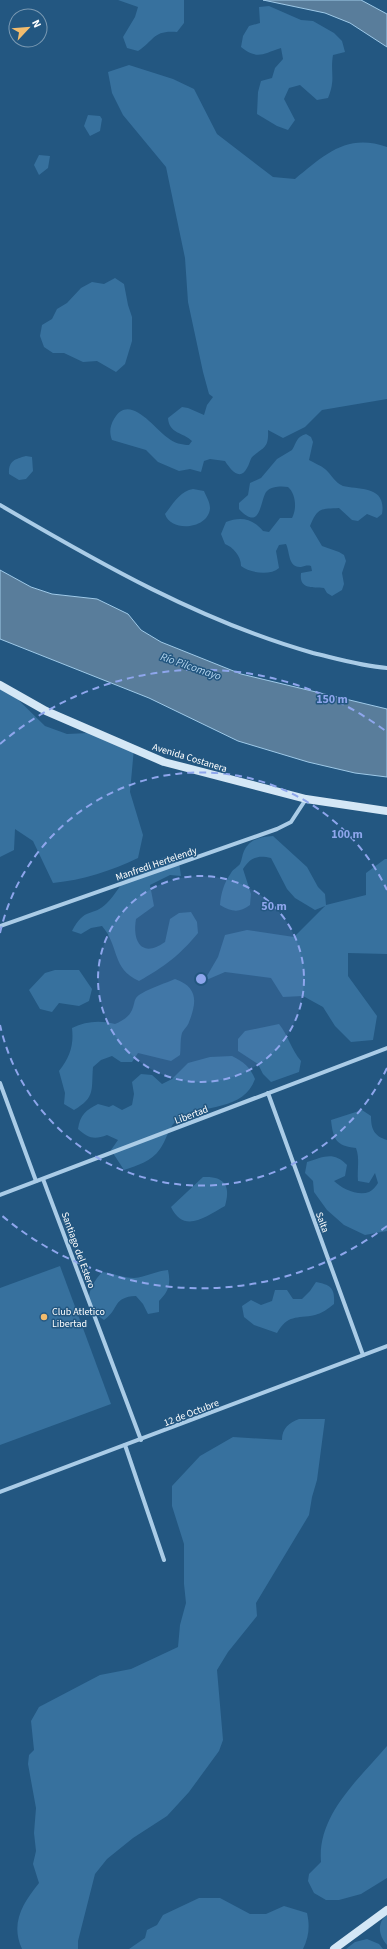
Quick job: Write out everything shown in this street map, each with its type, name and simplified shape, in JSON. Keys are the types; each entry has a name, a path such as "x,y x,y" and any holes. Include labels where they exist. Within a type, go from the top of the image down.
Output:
{"street":[{"path":"0,505 112,568 193,610 275,642 362,666 387,668"},
{"name":"Avenida Costanera","path":"0,685 46,711 164,762 306,800 387,811"},
{"name":"Manfredi Hertelendy","path":"0,926 277,829 291,822 306,800"},
{"name":"Libertad","path":"0,1195 387,1048"},
{"path":"0,1083 36,1181"},
{"name":"Salta","path":"268,1093 363,1356"},
{"name":"Santiago del Estero","path":"43,1179 140,1440"},
{"name":"12 de Octubre","path":"0,1492 387,1346"},
{"path":"125,1446 164,1560"},
{"path":"334,1949 387,1910"}],"shaded area":[{"path":"118,0 184,0 184,23 177,32 159,34 138,51 127,48 123,37 135,17 138,7"},
{"path":"269,6 301,20 313,21 334,33 342,41 345,52 333,55 332,86 328,98 317,100 300,85 289,88 284,99 295,120 288,130 277,126 257,114 258,92 261,81 272,78 275,68 283,59 281,48 256,55 241,47 243,36 249,26 260,23 259,7"},
{"path":"129,65 173,79 194,89 217,134 273,177 295,179 326,155 348,145 373,143 387,147 387,399 322,410 305,427 283,438 268,430 267,444 252,457 247,468 241,474 235,473 225,461 210,459 204,461 201,472 190,469 179,471 158,462 146,450 112,440 110,434 110,429 114,419 120,412 127,409 134,411 149,420 162,433 173,441 189,445 192,441 174,430 169,423 168,418 182,407 204,415 207,405 213,397 209,394 203,372 188,302 185,258 166,167 123,115 112,93 108,72"},
{"path":"88,115 100,116 102,119 100,131 90,136 84,126"},
{"path":"39,155 50,156 48,168 39,175 34,165"},
{"path":"115,278 124,284 132,317 132,341 125,364 116,372 97,361 83,362 64,353 53,353 44,347 40,336 42,325 52,319 57,309 67,303 81,288 92,282 104,284"},
{"path":"306,434 311,437 313,442 309,460 325,469 340,485 376,493 380,498 382,505 382,514 377,518 367,514 358,521 352,520 339,508 324,509 315,515 310,526 322,546 344,555 346,561 342,573 344,584 342,590 332,596 327,593 324,588 304,585 301,578 301,573 312,571 311,566 297,567 294,565 290,559 286,544 279,545 276,551 279,568 271,572 260,573 241,566 238,555 231,547 225,544 221,534 226,522 231,520 242,519 251,521 263,531 269,532 280,518 292,518 295,510 295,502 293,494 288,487 274,487 269,489 265,495 259,512 252,518 247,516 239,509 239,503 248,495 250,483 261,478 277,459 292,450 298,438"},
{"path":"26,456 32,457 33,471 26,479 19,480 9,474 10,466 13,461"},
{"path":"193,489 204,491 210,506 208,515 197,524 182,526 174,524 165,514 184,492"},
{"path":"0,682 45,726 67,734 89,733 134,748 130,792 143,835 138,858 97,874 75,880 53,883 33,841 15,829 14,850 0,857"},
{"path":"273,836 307,867 318,887 325,894 326,905 366,895 366,873 387,859 387,954 348,953 348,976 377,1016 373,1040 351,1042 335,1026 323,1007 303,996 283,997 271,978 225,972 204,981 218,957 225,935 247,930 294,937 325,906 315,910 295,898 287,889 271,858 262,857 252,859 243,869 251,894 250,905 235,911 220,905 225,884 232,872 240,864 246,847 256,839"},
{"path":"169,856 179,862 181,876 170,875 150,885 154,906 136,919 135,928 138,941 141,946 151,949 165,942 170,919 179,913 191,912 197,922 198,933 185,948 171,960 139,981 130,976 124,970 108,934 102,926 91,928 81,934 72,931 81,918 107,903 129,877 141,874 158,860"},
{"path":"55,970 79,970 92,989 89,1001 79,1006 59,1003 52,1012 40,1009 29,990 45,973"},
{"path":"175,979 188,986 194,996 192,1015 182,1033 180,1055 171,1061 138,1053 132,1062 121,1062 112,1056 101,1060 93,1067 91,1092 86,1101 74,1110 64,1104 65,1093 59,1071 66,1061 72,1045 72,1028 93,1022 118,1023 129,1015 133,1008 135,999 139,995"},
{"path":"279,1024 301,1061 299,1072 271,1082 263,1074 258,1064 238,1051 238,1039 245,1031"},
{"path":"232,1056 240,1060 251,1071 255,1079 250,1089 242,1097 233,1102 200,1110 180,1118 173,1124 162,1145 153,1157 144,1162 124,1170 111,1150 118,1140 107,1135 95,1138 91,1137 78,1129 80,1120 84,1114 90,1108 98,1104 109,1107 113,1105 122,1110 132,1105 134,1094 132,1082 141,1074 152,1075 162,1084 172,1079 188,1063 210,1057"},
{"path":"362,1110 371,1116 372,1125 376,1134 387,1140 387,1231 365,1235 344,1225 327,1210 314,1192 313,1181 305,1173 307,1162 328,1156 333,1157 347,1165 345,1176 334,1181 337,1184 350,1191 360,1193 369,1192 374,1188 378,1183 375,1173 369,1183 358,1181 358,1160 356,1148 340,1143 335,1137 332,1127 331,1120"},
{"path":"203,1177 217,1178 221,1180 227,1193 225,1206 210,1215 195,1221 182,1220 176,1215 171,1207"},
{"path":"60,1266 111,1404 0,1445 0,1288"},
{"path":"168,1270 169,1283 165,1294 159,1301 159,1312 148,1314 143,1304 136,1296 128,1297 120,1301 109,1316 104,1320 92,1309 89,1297 90,1291 102,1272 134,1278"},
{"path":"316,1282 329,1286 334,1294 334,1304 320,1313 293,1318 285,1323 277,1333 254,1325 244,1317 242,1306 251,1300 261,1305 272,1301 275,1290 287,1290 293,1299 302,1299"},
{"path":"299,1419 325,1419 317,1480 309,1515 256,1603 257,1616 228,1652 217,1670 223,1740 219,1751 189,1792 167,1816 133,1838 107,1859 95,1874 78,1941 78,1949 22,1949 17,1931 20,1914 23,1906 39,1883 33,1864 36,1851 34,1833 36,1808 28,1764 29,1755 34,1750 31,1721 39,1707 100,1675 131,1669 178,1647 180,1625 186,1603 184,1584 184,1544 172,1506 172,1486 200,1456 233,1437 282,1440 283,1432 287,1426"},
{"path":"387,1746 387,1878 361,1894 339,1900 326,1900 314,1893 308,1881 309,1874 321,1862 322,1845 326,1829 333,1813 342,1799"},
{"path":"199,1898 220,1898 250,1914 266,1914 284,1906 307,1913 307,1940 303,1949 129,1949 145,1938 147,1930 157,1925 163,1915"},
{"path":"387,1915 387,1945 382,1938 380,1926 381,1922"},
{"path":"367,1939 379,1944 383,1949 346,1949 355,1942"}],"water":[{"path":"263,0 361,0 387,14 387,47 350,23 325,13"},
{"name":"Río Pilcomayo","path":"0,570 31,587 52,594 97,599 128,614 141,630 161,642 241,674 387,709 387,777 355,773 308,762 238,741 149,698 0,639"}],"place":[{"name":"Club Atletico Libertad","path":"44,1317"}]}
